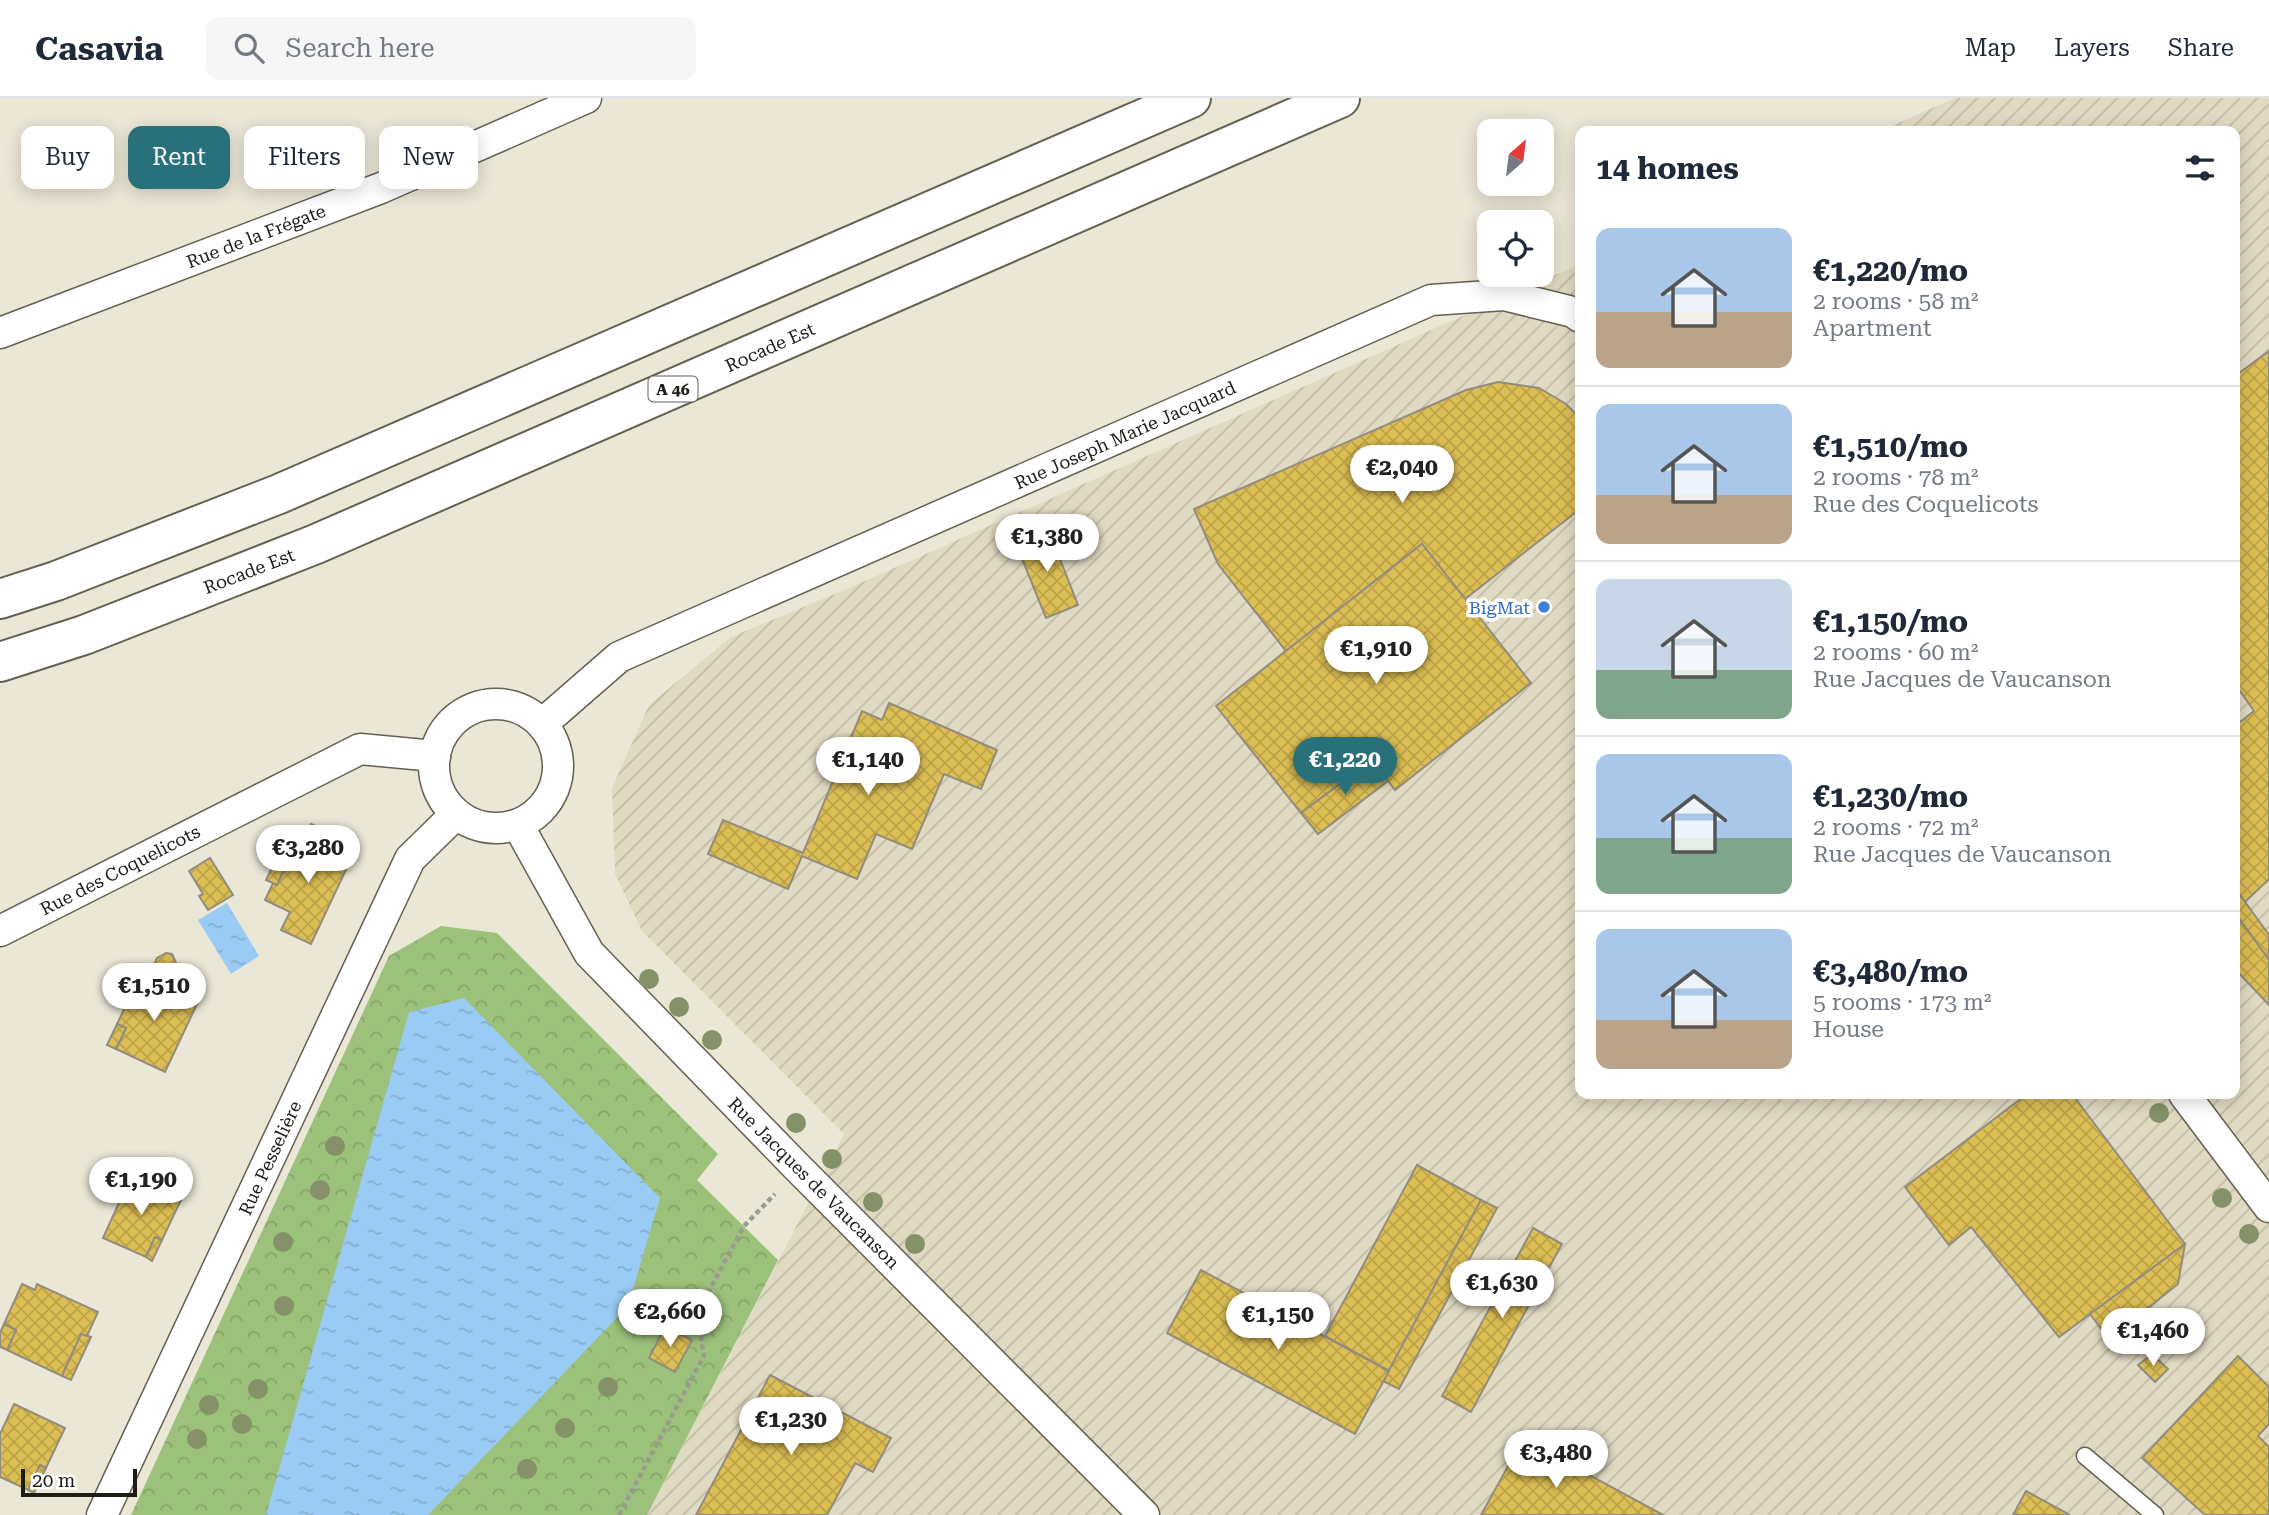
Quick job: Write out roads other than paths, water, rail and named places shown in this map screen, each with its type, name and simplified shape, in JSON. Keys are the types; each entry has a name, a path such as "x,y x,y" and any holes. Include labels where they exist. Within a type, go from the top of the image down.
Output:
{"highway":[{"path":"0,599 56,581 279,494 1191,98"},
{"name":"Rocade Est","path":"0,662 83,635 316,544 1340,98"}],"street":[{"name":"Rue de la Frégate","path":"0,333 381,188 586,98"},
{"name":"Rue Joseph Marie Jacquard","path":"542,724 619,657 1431,300 1504,295 1575,313"},
{"path":"488,704 509,705 527,712 542,724 554,741 559,761 557,781 549,800 535,814 518,825 502,828 470,823 456,814 443,797 435,777 435,756 442,737 453,721 470,710 488,704"},
{"name":"Rue des Coquelicots","path":"0,931 360,749 435,756"},
{"name":"Rue Pesselière","path":"102,1515 410,859 456,814"},
{"name":"Rue Jacques de Vaucanson","path":"518,825 589,953 799,1169 1144,1515"},
{"path":"2188,1099 2269,1207"}],"lane":[{"path":"2085,1455 2155,1515"}],"water":[{"path":"227,903 259,956 231,974 198,920"},
{"path":"464,998 660,1198 628,1306 428,1515 266,1515 409,1012"}],"place":[{"name":"BigMat","path":"1544,607"}]}
